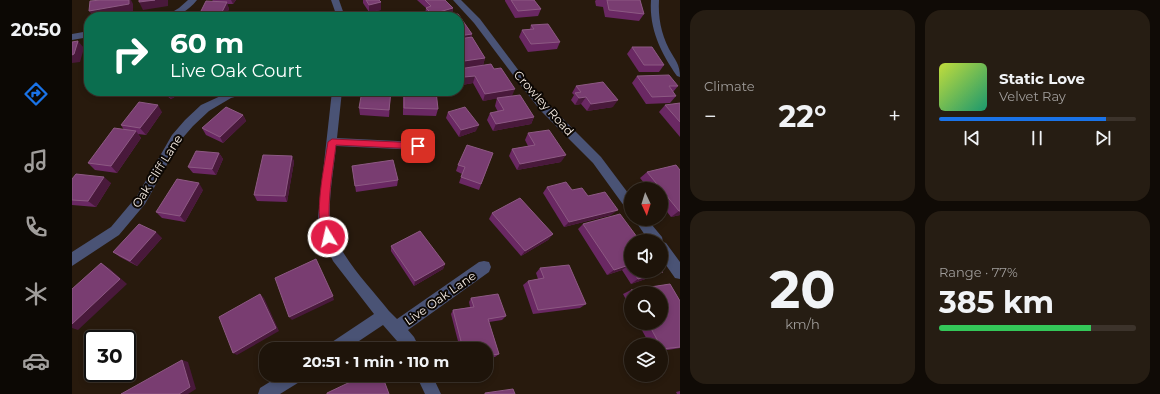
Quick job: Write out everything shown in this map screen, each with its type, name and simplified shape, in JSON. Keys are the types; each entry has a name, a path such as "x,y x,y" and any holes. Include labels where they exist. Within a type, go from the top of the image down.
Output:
{"street":[{"path":"178,12 193,0"},
{"path":"335,0 339,12"},
{"name":"Crowley Road","path":"457,0 477,21 525,85 545,108 597,160 624,197"},
{"path":"655,0 655,21 662,42 670,61 680,74"},
{"path":"72,37 84,35"},
{"name":"Oak Cliff Lane","path":"72,260 115,231 141,200 176,138 205,108 228,96"},
{"name":"Live Oak Lane","path":"337,96 324,198 324,217 328,237 338,257 384,316 409,342"},
{"path":"332,142 418,146"},
{"path":"668,257 680,273"},
{"name":"Live Oak Lane","path":"396,329 484,267"},
{"path":"345,342 384,316"},
{"path":"266,394 284,382"},
{"path":"427,382 433,394"}],"building":[{"path":"129,0 129,4 89,11 90,1"},
{"path":"139,0 155,0 139,2"},
{"path":"366,0 379,0 381,2 369,5"},
{"path":"425,0 445,0 453,8 439,12 430,12 426,8 431,6"},
{"path":"511,0 534,0 541,9 518,11"},
{"path":"607,0 640,0 644,14 609,10"},
{"path":"206,1 227,2 222,12 200,12"},
{"path":"464,23 472,34 464,35"},
{"path":"548,24 560,42 531,44 522,30 534,29 531,25"},
{"path":"472,37 485,58 464,61 464,38"},
{"path":"78,41 74,54 72,55 72,42"},
{"path":"632,47 652,47 664,65 644,65"},
{"path":"491,64 494,69 501,68 515,89 485,94 475,76 464,77 464,68"},
{"path":"669,75 678,86 669,86 676,96 652,97 637,76"},
{"path":"603,82 618,100 591,104 586,97 579,98 575,93 581,92 576,86"},
{"path":"520,95 534,117 496,124 490,113 504,110 497,98"},
{"path":"361,96 390,96 389,110 359,108"},
{"path":"404,96 437,96 438,109 404,108"},
{"path":"139,102 158,105 140,128 121,125"},
{"path":"680,103 680,122 665,105"},
{"path":"226,107 243,115 220,137 202,128"},
{"path":"465,107 479,125 461,130 448,112"},
{"path":"114,128 136,131 111,166 88,163"},
{"path":"549,130 566,155 520,164 512,149 535,145 528,133"},
{"path":"467,145 493,153 481,184 461,177 465,167 458,165"},
{"path":"196,151 219,153 212,169 188,167"},
{"path":"263,155 292,156 285,196 254,195"},
{"path":"393,160 398,180 355,186 352,166"},
{"path":"676,165 680,170 680,211 668,198 668,182 655,182 647,172"},
{"path":"76,174 104,177 88,201 72,200 72,179"},
{"path":"177,179 199,183 180,216 156,212"},
{"path":"566,182 572,190 582,188 588,196 605,192 618,210 569,222 547,187"},
{"path":"520,198 553,234 525,251 492,213"},
{"path":"620,214 624,219 624,226 629,226 635,234 624,234 624,267 614,270 583,224"},
{"path":"139,224 156,232 130,261 113,252"},
{"path":"420,231 445,264 415,281 391,246"},
{"path":"316,259 333,296 289,317 275,278"},
{"path":"101,263 120,279 72,324 72,289"},
{"path":"569,265 586,304 538,310 528,281 544,278 540,268"},
{"path":"670,284 680,301 680,347 668,348 668,338 656,338 652,330 668,330 668,286 657,286"},
{"path":"260,294 276,328 233,353 219,317"},
{"path":"498,294 506,316 488,319 499,354 493,355 493,342 461,342 453,310 474,307 471,298"},
{"path":"182,360 190,387 179,394 121,394"},
{"path":"350,382 385,382 389,394 327,394"},
{"path":"513,389 515,394 485,394 485,393"}],"route":[{"path":"328,237 324,217 324,198 332,142 418,146"}]}
